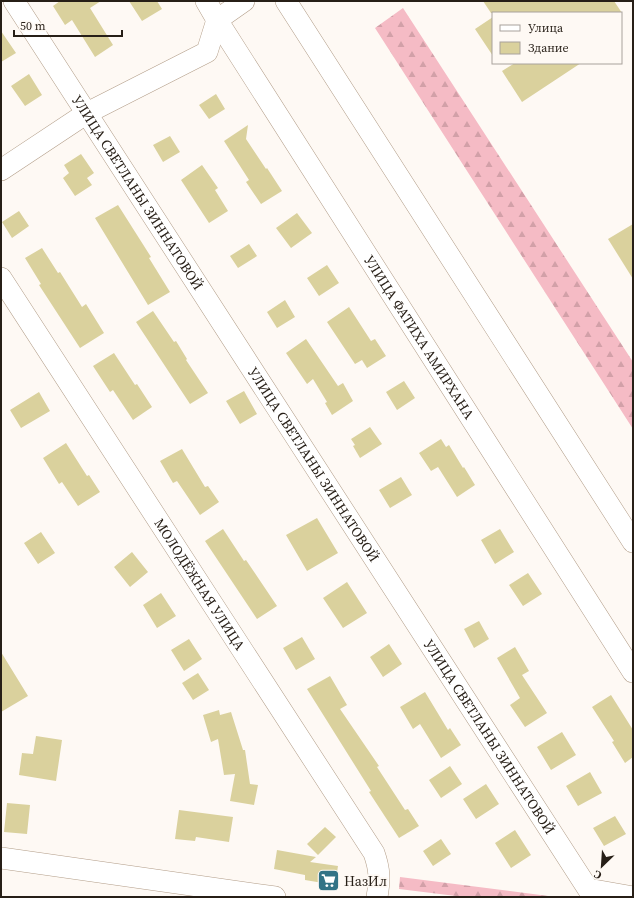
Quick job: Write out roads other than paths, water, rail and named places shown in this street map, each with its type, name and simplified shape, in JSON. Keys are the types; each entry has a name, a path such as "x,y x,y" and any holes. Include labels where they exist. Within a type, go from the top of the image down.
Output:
{"street":[{"name":"УЛИЦА СВЕТЛАНЫ ЗИННАТОВОЙ","path":"14,1 588,889 633,897"},
{"name":"УЛИЦА ФАТИХА АМИРХАНА","path":"206,1 633,672"},
{"path":"1,170 87,113 207,52 217,20 244,1"},
{"path":"286,1 633,542"},
{"name":"МОЛОДЁЖНАЯ УЛИЦА","path":"1,278 374,853 379,868 377,897"},
{"path":"1,858 275,897"}],"place":[{"name":"НазИл","path":"329,881"}]}
